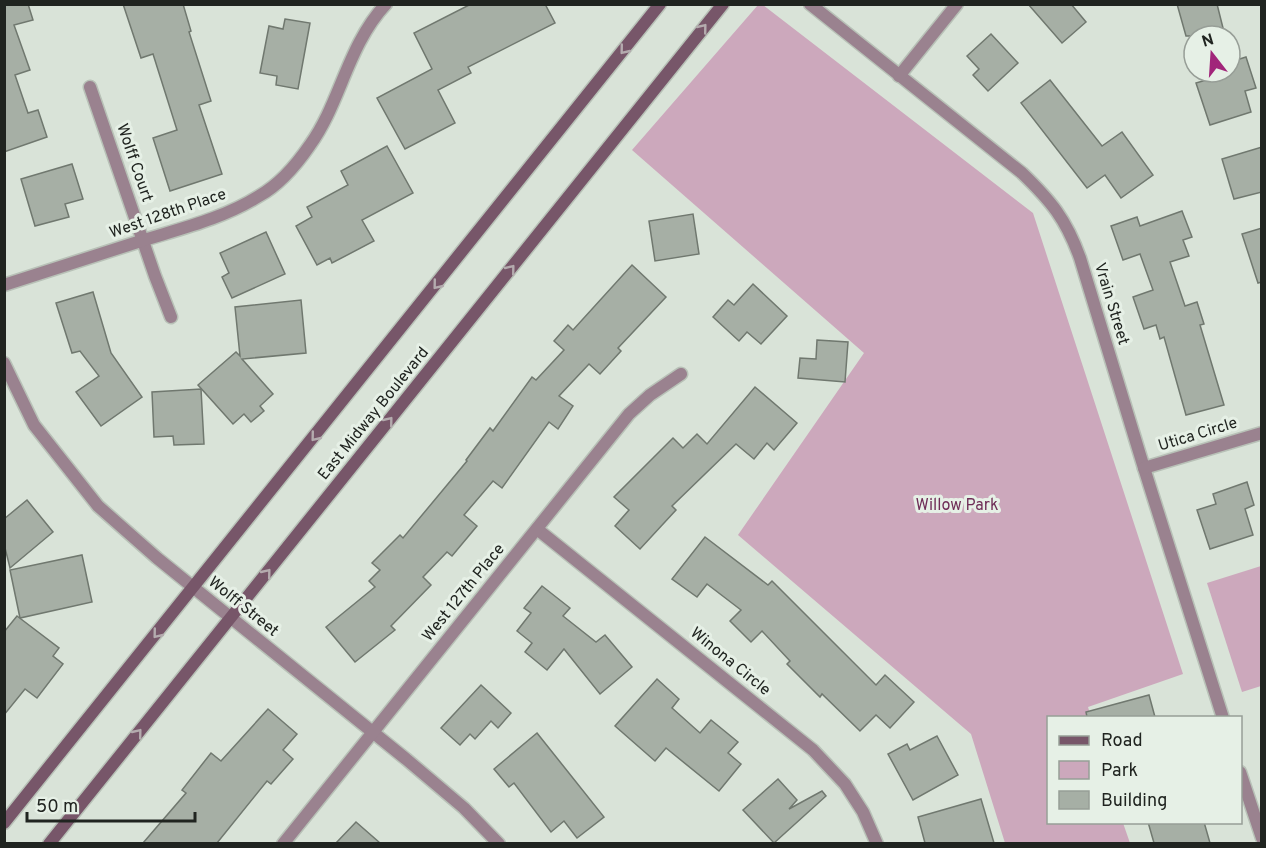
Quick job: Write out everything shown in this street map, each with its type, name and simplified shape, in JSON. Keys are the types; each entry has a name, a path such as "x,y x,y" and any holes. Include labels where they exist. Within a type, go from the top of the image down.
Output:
{"main road":[{"name":"East Midway Boulevard","path":"4,823 660,4"},
{"name":"East Midway Boulevard","path":"49,843 723,4"}],"street":[{"name":"Vrain Street","path":"810,4 1022,173 1063,218 1071,232 1080,258 1223,716"},
{"path":"899,76 957,4"},
{"name":"West 128th Place","path":"4,285 209,220 261,195 278,182 310,145 325,119 348,63 383,6"},
{"name":"Wolff Court","path":"90,87 171,317"},
{"name":"Wolff Street","path":"4,363 34,426 98,506 157,558 464,808 499,843"},
{"name":"West 127th Place","path":"283,843 629,414 650,395 681,374"},
{"name":"Utica Circle","path":"1144,468 1262,433"},
{"name":"Winona Circle","path":"537,529 813,750 845,784 863,812 877,843"},
{"path":"1242,777 1259,818 1262,838"}],"green space":[{"name":"Willow Park","path":"758,5 763,5 1033,213 1183,674 1088,707 1091,716 1047,716 1047,824 1123,824 1130,843 1005,843 971,734 738,535 864,353 632,150"},
{"path":"1261,566 1261,686 1242,692 1207,583"}],"building":[{"path":"4,4 28,4 33,20 14,25 30,70 15,75 28,113 38,110 47,137 4,152"},
{"path":"123,4 183,4 191,31 189,32 211,101 199,105 222,174 170,191 153,138 177,130 153,54 141,58"},
{"path":"471,4 545,4 555,23 468,67 471,73 438,90 455,123 405,149 377,98 432,69 414,33"},
{"path":"1028,4 1071,4 1086,22 1062,43"},
{"path":"1177,4 1217,4 1222,24 1183,24"},
{"path":"285,19 310,23 298,89 276,85 277,76 260,73 269,26 283,29"},
{"path":"991,34 1018,63 988,91 973,75 979,69 967,56"},
{"path":"1246,57 1256,88 1245,91 1251,112 1210,125 1196,84 1242,84 1242,58"},
{"path":"1050,80 1102,146 1122,132 1153,175 1121,198 1105,175 1087,188 1021,103"},
{"path":"387,146 413,193 362,220 374,241 332,263 330,258 317,265 296,226 312,217 307,207 348,185 341,171"},
{"path":"1262,147 1262,192 1234,199 1222,159"},
{"path":"72,164 83,199 65,204 69,217 35,226 21,179"},
{"path":"1182,211 1192,237 1183,240 1189,256 1170,262 1185,306 1197,302 1204,324 1200,325 1224,405 1186,415 1164,337 1160,339 1156,325 1144,329 1133,297 1153,290 1140,254 1123,260 1111,226 1137,217 1140,226"},
{"path":"693,214 699,254 655,261 649,221"},
{"path":"1262,228 1262,282 1258,283 1242,234"},
{"path":"266,232 285,274 232,298 222,277 229,273 220,253"},
{"path":"632,265 666,297 618,348 621,351 600,374 589,364 559,396 573,406 558,429 549,422 502,488 493,481 464,515 477,526 452,556 447,552 423,577 431,585 391,626 395,630 355,662 326,627 375,587 369,581 380,570 372,563 400,535 403,538 467,461 490,428 493,431 532,377 536,380 564,350 554,341 568,325 573,330"},
{"path":"753,284 787,316 761,344 747,332 739,341 713,317 728,300 734,305"},
{"path":"93,292 111,353 142,397 101,426 76,392 99,376 80,351 72,353 56,303"},
{"path":"301,300 306,353 242,359 273,394 260,406 264,411 251,422 244,414 233,424 198,385 236,352 240,356 235,307"},
{"path":"817,340 848,342 845,382 798,378 800,358 816,359"},
{"path":"755,387 797,423 774,450 767,443 754,459 736,444 672,506 676,510 640,549 615,526 629,510 614,497 673,438 683,448 697,434 707,444"},
{"path":"201,389 204,444 174,445 173,436 154,437 152,392"},
{"path":"1247,482 1254,505 1245,509 1253,535 1210,549 1197,510 1216,504 1213,494"},
{"path":"27,500 53,532 10,568 4,544 4,519"},
{"path":"705,537 768,585 772,581 876,685 885,675 914,702 890,728 876,715 860,731 822,694 820,697 787,664 790,661 762,631 751,642 730,621 741,610 707,584 697,597 672,579"},
{"path":"82,555 92,602 20,618 10,570"},
{"path":"542,586 570,608 563,616 596,642 605,635 632,667 600,694 564,649 547,670 525,652 532,643 517,631 531,613 524,608"},
{"path":"17,616 59,648 53,656 63,664 37,698 25,689 4,715 4,632"},
{"path":"657,679 679,699 672,708 700,733 711,720 738,742 728,753 741,764 719,791 666,748 655,761 615,726"},
{"path":"481,685 511,713 498,728 491,721 475,739 470,734 460,745 441,728"},
{"path":"1149,695 1155,716 1087,716 1086,712"},
{"path":"268,709 297,734 283,750 293,759 271,784 267,781 217,843 143,843 186,793 182,790 211,753 221,761"},
{"path":"537,733 604,817 577,838 564,821 551,832 514,783 509,787 494,769"},
{"path":"937,736 958,775 913,800 888,754 907,744 910,750"},
{"path":"778,779 797,800 789,809 822,791 826,796 774,843 743,810"},
{"path":"981,799 994,843 925,843 918,817"},
{"path":"356,822 380,843 336,843"},
{"path":"1149,824 1205,824 1210,843 1154,843"}]}
